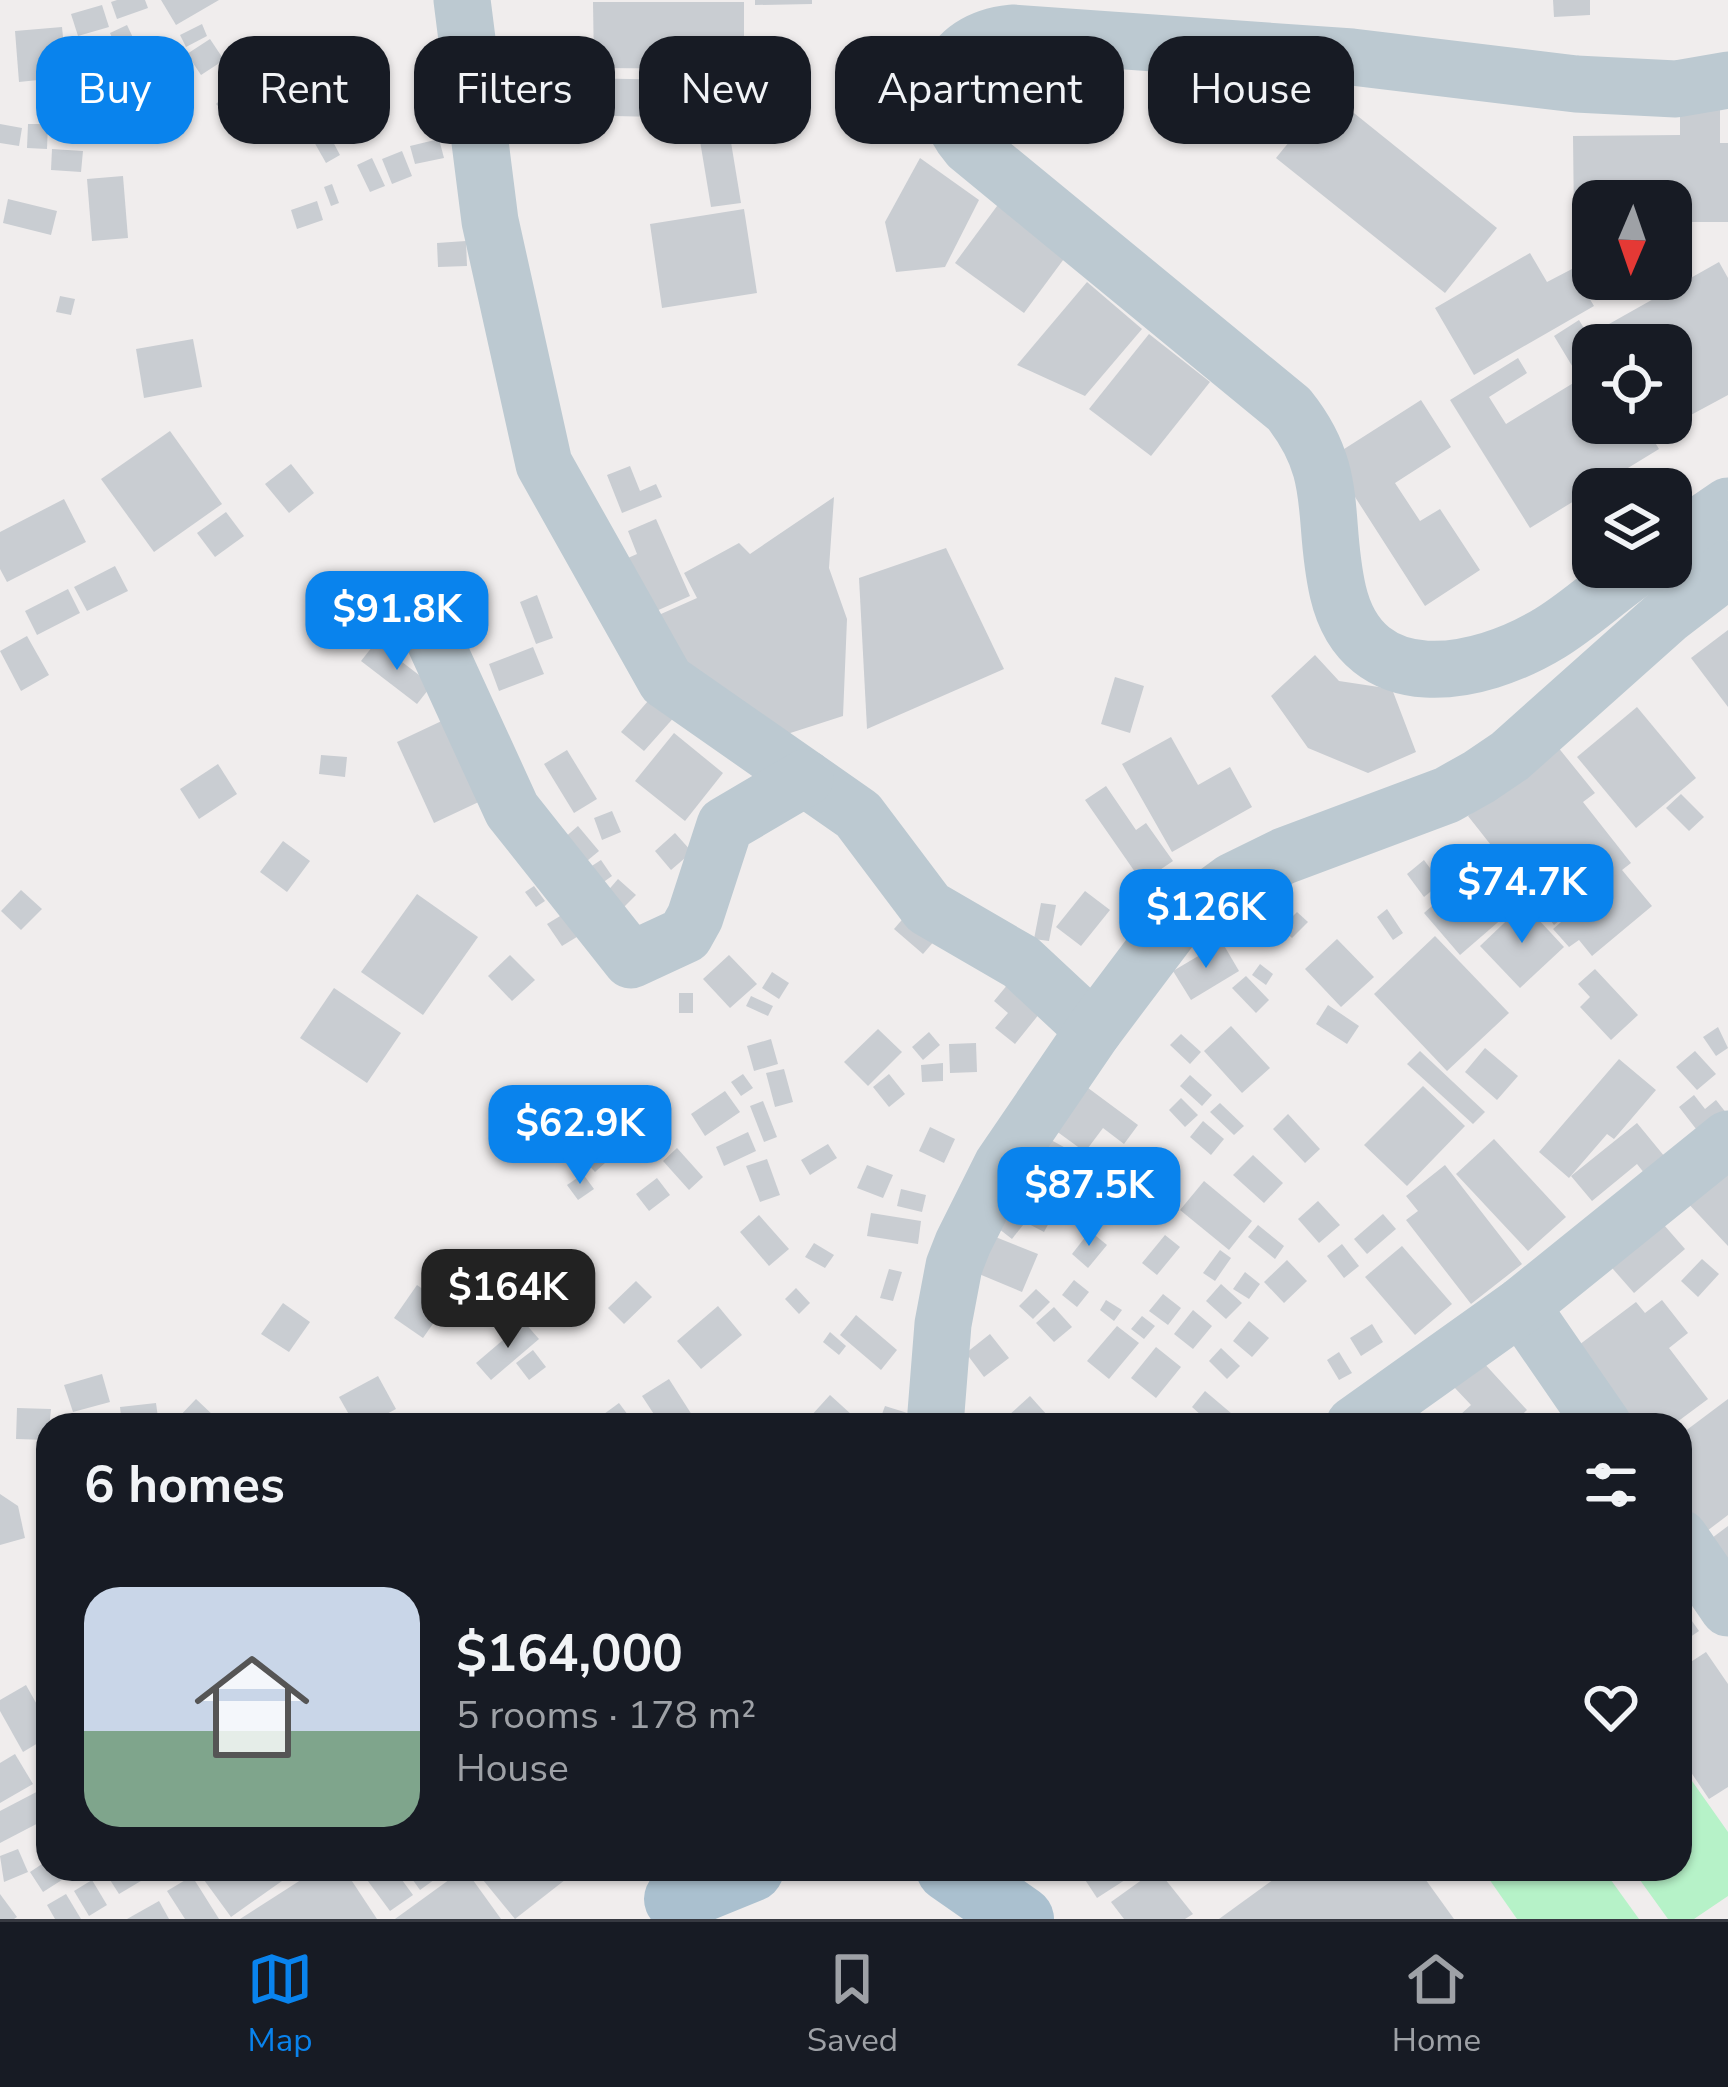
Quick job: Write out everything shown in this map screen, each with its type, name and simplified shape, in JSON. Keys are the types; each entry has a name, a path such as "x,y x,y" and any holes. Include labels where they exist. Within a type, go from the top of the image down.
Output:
{"main road":[{"path":"679,1896 719,1881"},
{"path":"966,1881 1021,1919"},
{"path":"1022,1881 1047,1919"}],"street":[{"path":"462,0 490,221 544,464 666,681 858,814 928,908 1022,962 1094,1030"},
{"path":"1610,588 1548,634 1491,659 1422,670 1398,667 1376,655 1352,629 1344,612 1323,470 1302,425 969,146 952,126 946,84 965,50 992,35 1012,33 1352,57 1576,84 1676,89 1728,80"},
{"path":"1692,531 1728,506"},
{"path":"935,1413 945,1308 963,1243 1002,1165 1094,1030 1173,926 1232,880 1447,795 1479,777 1510,756 1667,616 1728,569"},
{"path":"434,642 512,810 631,960 685,934 725,825 805,778"},
{"path":"1371,1413 1521,1306 1728,1139"},
{"path":"1521,1306 1595,1413"},
{"path":"1692,1556 1728,1608"}],"green space":[{"path":"1692,1781 1728,1832 1728,1896 1694,1919 1668,1919 1641,1881 1692,1881"},
{"path":"1490,1881 1612,1881 1639,1919 1517,1919"}],"building":[{"path":"145,0 148,8 117,19 111,2"},
{"path":"161,0 219,0 176,25"},
{"path":"755,0 812,0 812,4 755,5"},
{"path":"1553,0 1590,0 1590,15 1554,17"},
{"path":"593,2 744,2 744,36 639,36 639,68 615,68 615,36 594,36"},
{"path":"102,5 109,27 78,36 71,14"},
{"path":"202,24 207,36 194,43 194,36 180,35"},
{"path":"127,25 132,36 111,36"},
{"path":"62,27 63,36 36,36 36,80 19,82 15,31"},
{"path":"210,39 218,51 218,64 201,75 194,64 194,49"},
{"path":"615,79 639,79 639,117 615,116"},
{"path":"1680,110 1720,110 1720,143 1728,143 1728,222 1692,222 1692,180 1574,180 1573,136 1680,135"},
{"path":"1354,113 1497,228 1445,293 1276,158 1287,144 1354,144"},
{"path":"0,124 22,128 19,146 0,143"},
{"path":"28,124 36,124 36,144 47,144 47,149 27,148"},
{"path":"315,144 334,144 340,155 326,163"},
{"path":"440,144 444,158 415,164 410,146"},
{"path":"700,144 731,144 741,203 711,207"},
{"path":"52,149 83,151 81,172 51,170"},
{"path":"402,151 412,176 392,184 382,159"},
{"path":"372,158 385,186 370,192 357,165"},
{"path":"920,158 979,200 945,267 896,272 885,222"},
{"path":"123,176 128,238 92,241 87,179"},
{"path":"332,184 339,203 331,206 324,187"},
{"path":"8,199 57,211 51,235 3,223"},
{"path":"317,201 323,220 297,229 291,210"},
{"path":"1000,202 1069,252 1024,313 955,263"},
{"path":"744,209 757,293 662,308 650,224"},
{"path":"466,241 467,266 438,267 437,243"},
{"path":"1530,253 1547,282 1572,269 1572,300 1590,300 1594,306 1474,375 1435,308"},
{"path":"1719,262 1728,278 1728,395 1692,414 1692,324 1609,324 1652,300 1692,300 1692,277"},
{"path":"1087,282 1142,329 1085,396 1017,365"},
{"path":"60,296 75,299 71,315 56,312"},
{"path":"1572,324 1572,366 1554,336"},
{"path":"1149,334 1210,382 1151,456 1089,409"},
{"path":"193,339 202,387 144,398 136,349"},
{"path":"1518,358 1527,373 1489,397 1506,424 1572,384 1572,444 1656,444 1659,449 1628,468 1572,468 1572,502 1530,528 1450,400"},
{"path":"1421,400 1451,447 1395,483 1420,521 1440,509 1480,570 1425,606 1330,458"},
{"path":"170,431 222,504 154,552 101,479"},
{"path":"291,464 314,493 289,513 265,484"},
{"path":"630,466 640,491 656,484 662,497 622,513 607,475"},
{"path":"834,497 829,568 847,619 843,716 781,736 687,685 652,618 697,598 684,573 739,543 750,554"},
{"path":"64,499 86,542 7,582 0,569 0,532"},
{"path":"226,512 244,536 215,557 197,533"},
{"path":"656,519 690,596 636,620 612,565 637,554 628,531"},
{"path":"946,548 1004,669 867,729 859,578"},
{"path":"115,566 128,591 87,611 74,587"},
{"path":"68,589 80,613 37,635 25,611"},
{"path":"537,595 553,638 536,644 520,602"},
{"path":"1728,630 1728,707 1691,658"},
{"path":"27,636 49,675 21,691 0,651"},
{"path":"376,642 432,685 417,704 361,661"},
{"path":"533,647 544,674 499,691 489,664"},
{"path":"1315,655 1339,681 1392,689 1416,752 1368,773 1308,748 1271,696"},
{"path":"1115,677 1144,686 1130,733 1101,724"},
{"path":"662,685 685,705 644,751 621,732"},
{"path":"1637,707 1696,778 1636,828 1577,757"},
{"path":"448,718 485,799 434,823 397,742"},
{"path":"674,733 723,773 685,821 635,781"},
{"path":"1171,737 1198,785 1230,767 1252,807 1172,852 1122,764"},
{"path":"1557,746 1595,793 1583,802 1631,863 1622,870 1652,906 1592,956 1579,940 1569,947 1553,929 1612,878 1554,925 1468,816"},
{"path":"567,750 597,799 574,813 544,764"},
{"path":"321,755 347,757 345,777 319,774"},
{"path":"218,764 237,794 199,819 180,789"},
{"path":"1106,786 1136,830 1146,823 1173,861 1142,882 1085,800"},
{"path":"1681,794 1704,817 1689,831 1666,808"},
{"path":"612,811 621,832 602,840 594,818"},
{"path":"578,826 599,851 576,870 555,846"},
{"path":"675,833 692,852 671,870 655,851"},
{"path":"283,841 310,861 287,892 260,872"},
{"path":"601,860 612,876 595,888 584,871"},
{"path":"1424,860 1441,883 1424,897 1407,874"},
{"path":"1467,875 1504,917 1460,955 1424,913"},
{"path":"618,879 636,895 622,909 605,894"},
{"path":"534,886 545,901 536,907 525,892"},
{"path":"21,890 42,909 21,930 1,911"},
{"path":"1085,891 1110,910 1081,946 1056,927"},
{"path":"417,894 478,937 423,1015 361,972"},
{"path":"1041,903 1056,905 1049,941 1034,939"},
{"path":"1524,904 1564,947 1520,988 1480,946"},
{"path":"1387,909 1403,933 1393,940 1377,917"},
{"path":"570,910 585,932 562,946 547,924"},
{"path":"1297,912 1308,922 1292,938 1281,928"},
{"path":"907,914 936,939 923,954 894,929"},
{"path":"1435,936 1509,1013 1447,1071 1374,994"},
{"path":"1337,939 1374,977 1341,1007 1305,969"},
{"path":"1222,942 1239,971 1191,1000 1173,971"},
{"path":"510,955 535,980 512,1001 488,976"},
{"path":"729,955 757,984 730,1008 703,979"},
{"path":"1260,964 1273,974 1266,985 1252,975"},
{"path":"1595,969 1638,1015 1611,1040 1580,1007 1590,997 1578,984"},
{"path":"772,972 789,983 779,999 762,988"},
{"path":"1018,972 1040,1013 1015,1044 995,1028 1008,1013 994,1001"},
{"path":"1246,976 1269,1000 1256,1013 1232,988"},
{"path":"334,988 401,1033 367,1083 300,1038"},
{"path":"679,993 693,993 693,1013 679,1013"},
{"path":"751,996 773,1006 768,1016 746,1006"},
{"path":"1328,1005 1359,1026 1347,1044 1316,1024"},
{"path":"1231,1026 1270,1068 1242,1093 1204,1051"},
{"path":"1718,1027 1728,1048 1716,1056 1703,1037"},
{"path":"878,1029 902,1052 868,1086 844,1062"},
{"path":"929,1032 940,1045 923,1060 912,1047"},
{"path":"1181,1034 1201,1052 1190,1064 1170,1045"},
{"path":"771,1039 778,1064 754,1071 747,1046"},
{"path":"976,1043 977,1072 950,1073 949,1044"},
{"path":"1485,1048 1518,1076 1497,1100 1465,1072"},
{"path":"1420,1051 1485,1112 1473,1124 1407,1064"},
{"path":"1695,1051 1716,1074 1697,1090 1676,1067"},
{"path":"1619,1059 1656,1090 1614,1139 1607,1134 1569,1178 1539,1152"},
{"path":"943,1063 943,1081 922,1082 921,1065"},
{"path":"784,1069 793,1102 775,1107 766,1073"},
{"path":"743,1074 753,1088 741,1096 731,1082"},
{"path":"889,1074 905,1094 889,1107 873,1087"},
{"path":"1190,1075 1212,1095 1202,1106 1180,1086"},
{"path":"1080,1082 1138,1125 1124,1144 1103,1128 1085,1152 1048,1125"},
{"path":"1423,1086 1465,1126 1407,1186 1364,1145"},
{"path":"653,1089 664,1105 633,1126 622,1110"},
{"path":"725,1091 740,1112 705,1136 691,1114"},
{"path":"1694,1095 1705,1109 1716,1100 1727,1114 1700,1134 1679,1107"},
{"path":"1181,1098 1198,1115 1185,1127 1169,1110"},
{"path":"763,1101 777,1137 764,1142 750,1106"},
{"path":"1220,1103 1244,1126 1234,1135 1210,1112"},
{"path":"1288,1114 1320,1149 1305,1163 1273,1129"},
{"path":"606,1120 627,1143 595,1172 574,1149"},
{"path":"1203,1121 1224,1139 1211,1155 1190,1137"},
{"path":"1637,1123 1674,1168 1653,1184 1637,1164 1592,1201 1571,1176"},
{"path":"930,1127 955,1139 944,1163 919,1151"},
{"path":"748,1132 756,1151 724,1166 716,1147"},
{"path":"1494,1139 1566,1217 1528,1251 1456,1174"},
{"path":"1051,1140 1084,1158 1044,1232 1010,1214"},
{"path":"828,1144 837,1158 810,1175 801,1160"},
{"path":"677,1148 703,1177 689,1190 663,1161"},
{"path":"1253,1155 1283,1183 1264,1203 1233,1175"},
{"path":"1728,1158 1728,1246 1684,1199"},
{"path":"767,1159 780,1195 760,1202 746,1166"},
{"path":"1111,1164 1127,1177 1116,1190 1100,1177"},
{"path":"867,1165 893,1175 883,1198 857,1188"},
{"path":"1445,1165 1522,1264 1471,1304 1406,1220 1418,1211 1406,1196"},
{"path":"583,1174 594,1189 578,1200 567,1185"},
{"path":"657,1178 670,1195 649,1211 636,1194"},
{"path":"1204,1181 1252,1221 1229,1250 1180,1210"},
{"path":"901,1189 926,1195 922,1212 897,1206"},
{"path":"1318,1201 1340,1225 1319,1243 1298,1219"},
{"path":"1005,1212 1023,1225 1012,1239 994,1225"},
{"path":"871,1213 921,1221 918,1244 867,1236"},
{"path":"1383,1214 1396,1229 1367,1254 1354,1239"},
{"path":"759,1215 789,1249 769,1266 740,1232"},
{"path":"1657,1217 1685,1249 1634,1293 1606,1261"},
{"path":"1258,1225 1284,1246 1275,1259 1248,1237"},
{"path":"1090,1231 1107,1245 1088,1268 1072,1254"},
{"path":"983,1232 1038,1254 1022,1292 967,1269"},
{"path":"1165,1235 1180,1247 1157,1275 1142,1263"},
{"path":"814,1243 834,1255 825,1268 805,1257"},
{"path":"1342,1244 1359,1266 1344,1278 1327,1256"},
{"path":"1402,1246 1452,1304 1415,1335 1365,1277"},
{"path":"1220,1250 1231,1258 1215,1281 1203,1273"},
{"path":"1702,1259 1719,1274 1698,1297 1681,1281"},
{"path":"1287,1260 1307,1281 1284,1303 1264,1282"},
{"path":"889,1269 902,1272 893,1301 880,1298"},
{"path":"1245,1272 1260,1284 1249,1299 1233,1289"},
{"path":"1074,1280 1089,1292 1077,1307 1062,1295"},
{"path":"636,1281 652,1297 624,1324 608,1308"},
{"path":"1221,1284 1242,1303 1226,1319 1206,1301"},
{"path":"417,1285 446,1305 423,1338 394,1318"},
{"path":"796,1288 810,1303 799,1314 785,1299"},
{"path":"1036,1289 1050,1302 1033,1319 1019,1306"},
{"path":"1163,1294 1181,1308 1168,1325 1149,1311"},
{"path":"1106,1300 1122,1310 1114,1321 1100,1310"},
{"path":"1662,1300 1688,1333 1669,1348 1708,1399 1689,1413 1613,1413 1567,1354 1636,1302 1645,1313"},
{"path":"283,1303 310,1322 289,1352 261,1334"},
{"path":"718,1306 742,1335 701,1369 677,1341"},
{"path":"1054,1307 1072,1327 1054,1342 1036,1323"},
{"path":"1193,1310 1212,1326 1193,1349 1174,1334"},
{"path":"856,1315 897,1350 881,1370 840,1335"},
{"path":"1142,1316 1155,1326 1144,1339 1131,1329"},
{"path":"1249,1321 1269,1338 1252,1357 1233,1341"},
{"path":"524,1322 539,1339 491,1380 476,1363"},
{"path":"1372,1324 1383,1342 1361,1356 1350,1338"},
{"path":"1117,1326 1139,1343 1109,1379 1087,1361"},
{"path":"830,1332 846,1346 839,1355 823,1342"},
{"path":"990,1334 1009,1358 984,1377 966,1353"},
{"path":"1156,1347 1181,1367 1156,1398 1131,1378"},
{"path":"1221,1348 1240,1366 1227,1379 1209,1361"},
{"path":"533,1350 546,1367 529,1380 516,1363"},
{"path":"1339,1352 1352,1373 1339,1380 1327,1360"},
{"path":"1482,1361 1527,1410 1462,1413 1471,1405 1454,1387"},
{"path":"102,1374 110,1402 73,1412 64,1385"},
{"path":"378,1376 396,1409 348,1413 339,1397"},
{"path":"669,1379 691,1413 653,1413 642,1396"},
{"path":"1205,1391 1231,1413 1199,1413 1192,1407"},
{"path":"830,1395 850,1413 814,1413"},
{"path":"1030,1396 1045,1413 1011,1413"},
{"path":"196,1399 211,1413 183,1413"},
{"path":"1728,1399 1728,1515 1703,1534 1692,1519 1692,1426"},
{"path":"156,1403 157,1413 121,1413 120,1407"},
{"path":"619,1403 626,1413 605,1413"},
{"path":"17,1408 51,1409 51,1413 36,1413 36,1440 16,1439"},
{"path":"0,1494 18,1506 25,1538 0,1545"},
{"path":"1728,1526 1728,1576 1704,1544"},
{"path":"1706,1652 1728,1684 1728,1787 1709,1799 1692,1774 1692,1661"},
{"path":"26,1685 36,1703 36,1744 23,1752 0,1711 0,1700"},
{"path":"15,1754 33,1784 0,1803 0,1763"},
{"path":"36,1792 36,1824 0,1843 0,1811"},
{"path":"18,1849 28,1872 4,1882 0,1856"},
{"path":"36,1868 36,1881 60,1881 43,1892 30,1872"},
{"path":"93,1881 107,1905 89,1916 74,1891"},
{"path":"111,1881 141,1881 119,1894"},
{"path":"184,1881 195,1881 219,1919 185,1919 167,1891"},
{"path":"205,1881 282,1881 231,1917"},
{"path":"299,1881 352,1881 377,1919 240,1919"},
{"path":"368,1881 403,1881 413,1895 390,1911"},
{"path":"447,1881 473,1881 501,1919 395,1919"},
{"path":"484,1881 564,1881 515,1919"},
{"path":"1086,1881 1123,1881 1097,1898"},
{"path":"1140,1881 1167,1881 1193,1914 1185,1919 1124,1919 1111,1902"},
{"path":"1271,1881 1427,1881 1454,1919 1219,1919"},
{"path":"0,1894 17,1917 14,1919 0,1919"},
{"path":"66,1894 81,1919 55,1919 47,1905"},
{"path":"159,1901 169,1919 127,1919"}]}
